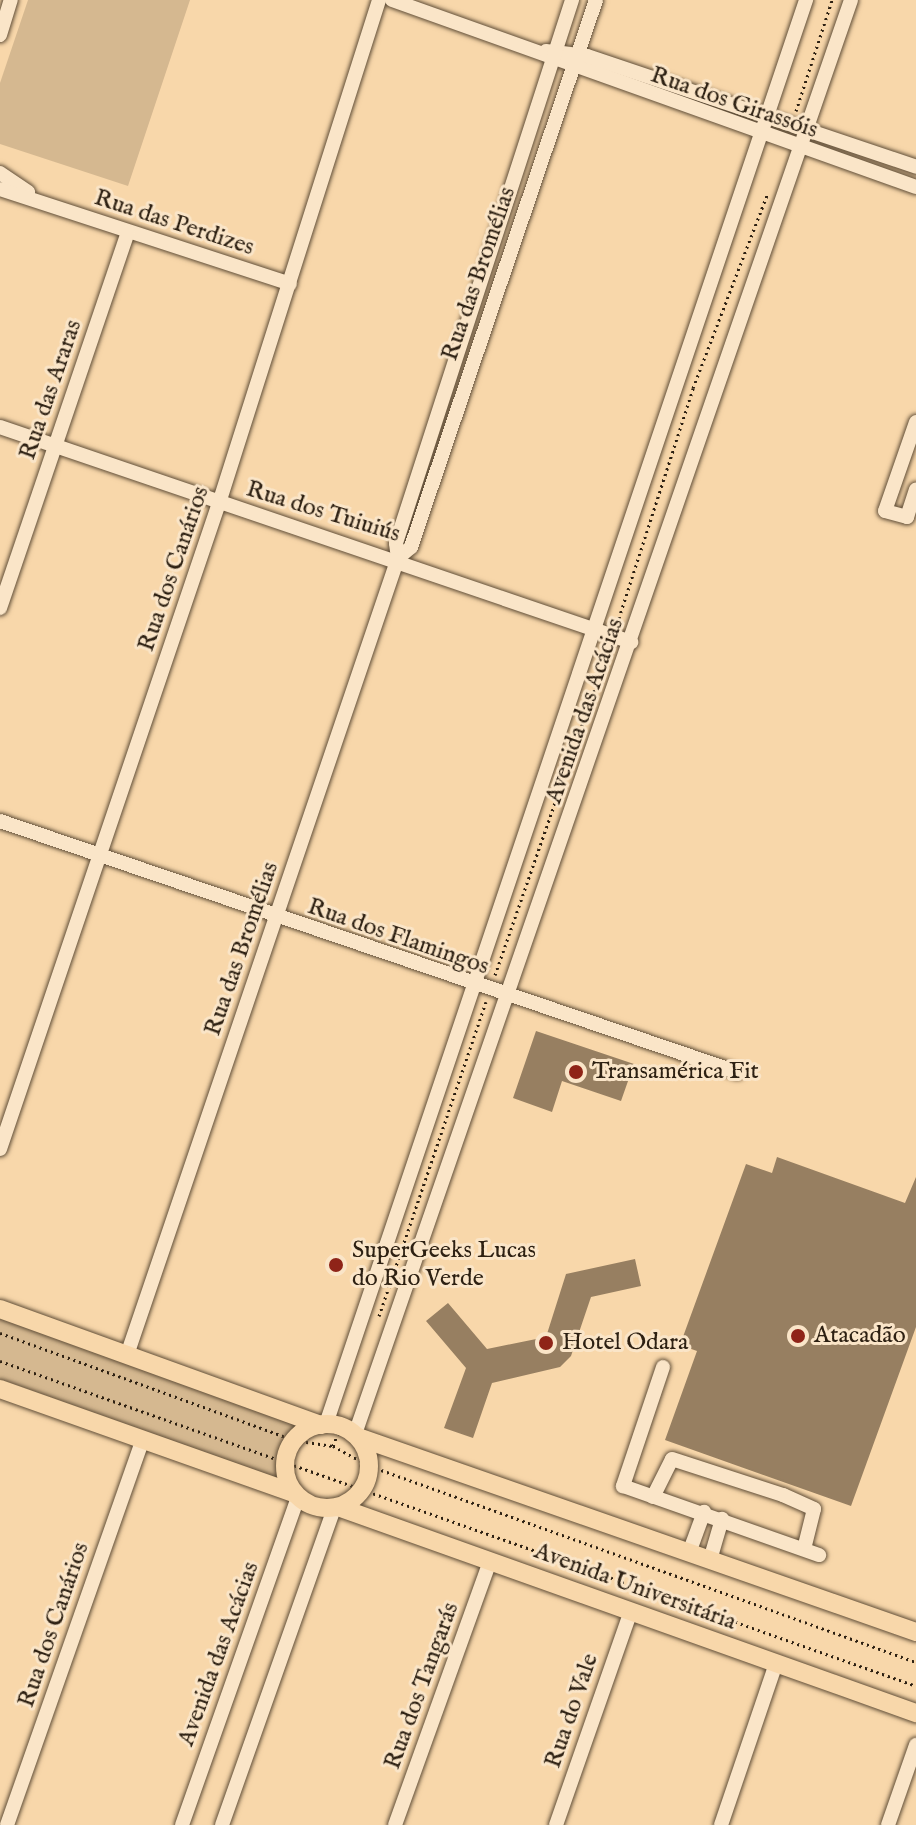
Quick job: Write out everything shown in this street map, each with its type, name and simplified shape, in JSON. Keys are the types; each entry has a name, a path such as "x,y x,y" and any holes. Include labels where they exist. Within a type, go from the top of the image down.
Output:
{"main road":[{"name":"Avenida Universitária","path":"0,1309 916,1632"},
{"path":"0,1390 296,1495"},
{"path":"296,1495 285,1462 294,1440 340,1429 370,1466 362,1490 336,1507"},
{"name":"Avenida Universitária","path":"296,1495 916,1713"}],"street":[{"path":"0,35 11,0"},
{"name":"Rua dos Canários","path":"0,1149 219,503 379,0"},
{"name":"Rua dos Girassóis","path":"392,0 549,53 578,53 916,167"},
{"name":"Rua das Bromélias","path":"127,1355 398,558 396,543 549,53 572,0"},
{"name":"Rua das Bromélias","path":"398,558 411,547 596,0"},
{"name":"Avenida das Acácias","path":"340,1429 471,986 806,0"},
{"name":"Avenida das Acácias","path":"340,1429 510,997 851,0"},
{"name":"Rua dos Girassóis","path":"549,53 571,70 916,187"},
{"name":"Rua das Perdizes","path":"0,173 45,203"},
{"name":"Rua das Perdizes","path":"0,189 290,284"},
{"name":"Rua das Araras","path":"0,608 128,232"},
{"path":"916,422 885,511 907,517 916,489"},
{"name":"Rua dos Tuiuiús","path":"0,427 219,503 398,558 631,642"},
{"name":"Rua dos Flamingos","path":"0,821 471,986 737,1072"},
{"path":"663,1367 622,1484 819,1555"},
{"name":"Rua dos Canários","path":"7,1825 143,1439"},
{"path":"653,1497 672,1459 773,1491 814,1509 804,1549"},
{"name":"Avenida das Acácias","path":"182,1825 296,1495"},
{"path":"222,1825 336,1507"},
{"path":"689,1553 704,1512"},
{"path":"710,1560 722,1519"},
{"name":"Rua dos Tangarás","path":"395,1825 490,1561"},
{"name":"Rua do Vale","path":"556,1825 631,1611"},
{"path":"721,1825 776,1663"},
{"path":"888,1825 916,1745"}],"path":[{"path":"792,124 832,0"},
{"path":"377,1321 613,637 693,388 770,187"},
{"path":"0,1333 294,1440 333,1446 370,1466 916,1662"},
{"path":"0,1361 916,1686"},
{"path":"333,1446 340,1429"}],"shaded area":[{"path":"28,0 190,0 128,186 0,144 0,83"},
{"path":"0,1318 298,1423 283,1446 280,1479 0,1379"}],"building":[{"name":"Transamérica Fit","path":"536,1031 634,1064 621,1101 562,1081 552,1112 513,1098"},
{"name":"Atacadão","path":"777,1157 905,1203 916,1177 916,1327 851,1506 665,1440 697,1351 680,1345 746,1164 772,1173"},
{"name":"Hotel Odara","path":"635,1259 641,1286 591,1297 571,1356 560,1367 492,1383 473,1438 444,1428 466,1368 426,1321 448,1303 487,1349 546,1337 566,1274"}],"place":[{"name":"Transamérica Fit","path":"576,1072"},
{"name":"SuperGeeks Lucas do Rio Verde","path":"336,1265"},
{"name":"Atacadão","path":"798,1336"},
{"name":"Hotel Odara","path":"546,1343"}]}
